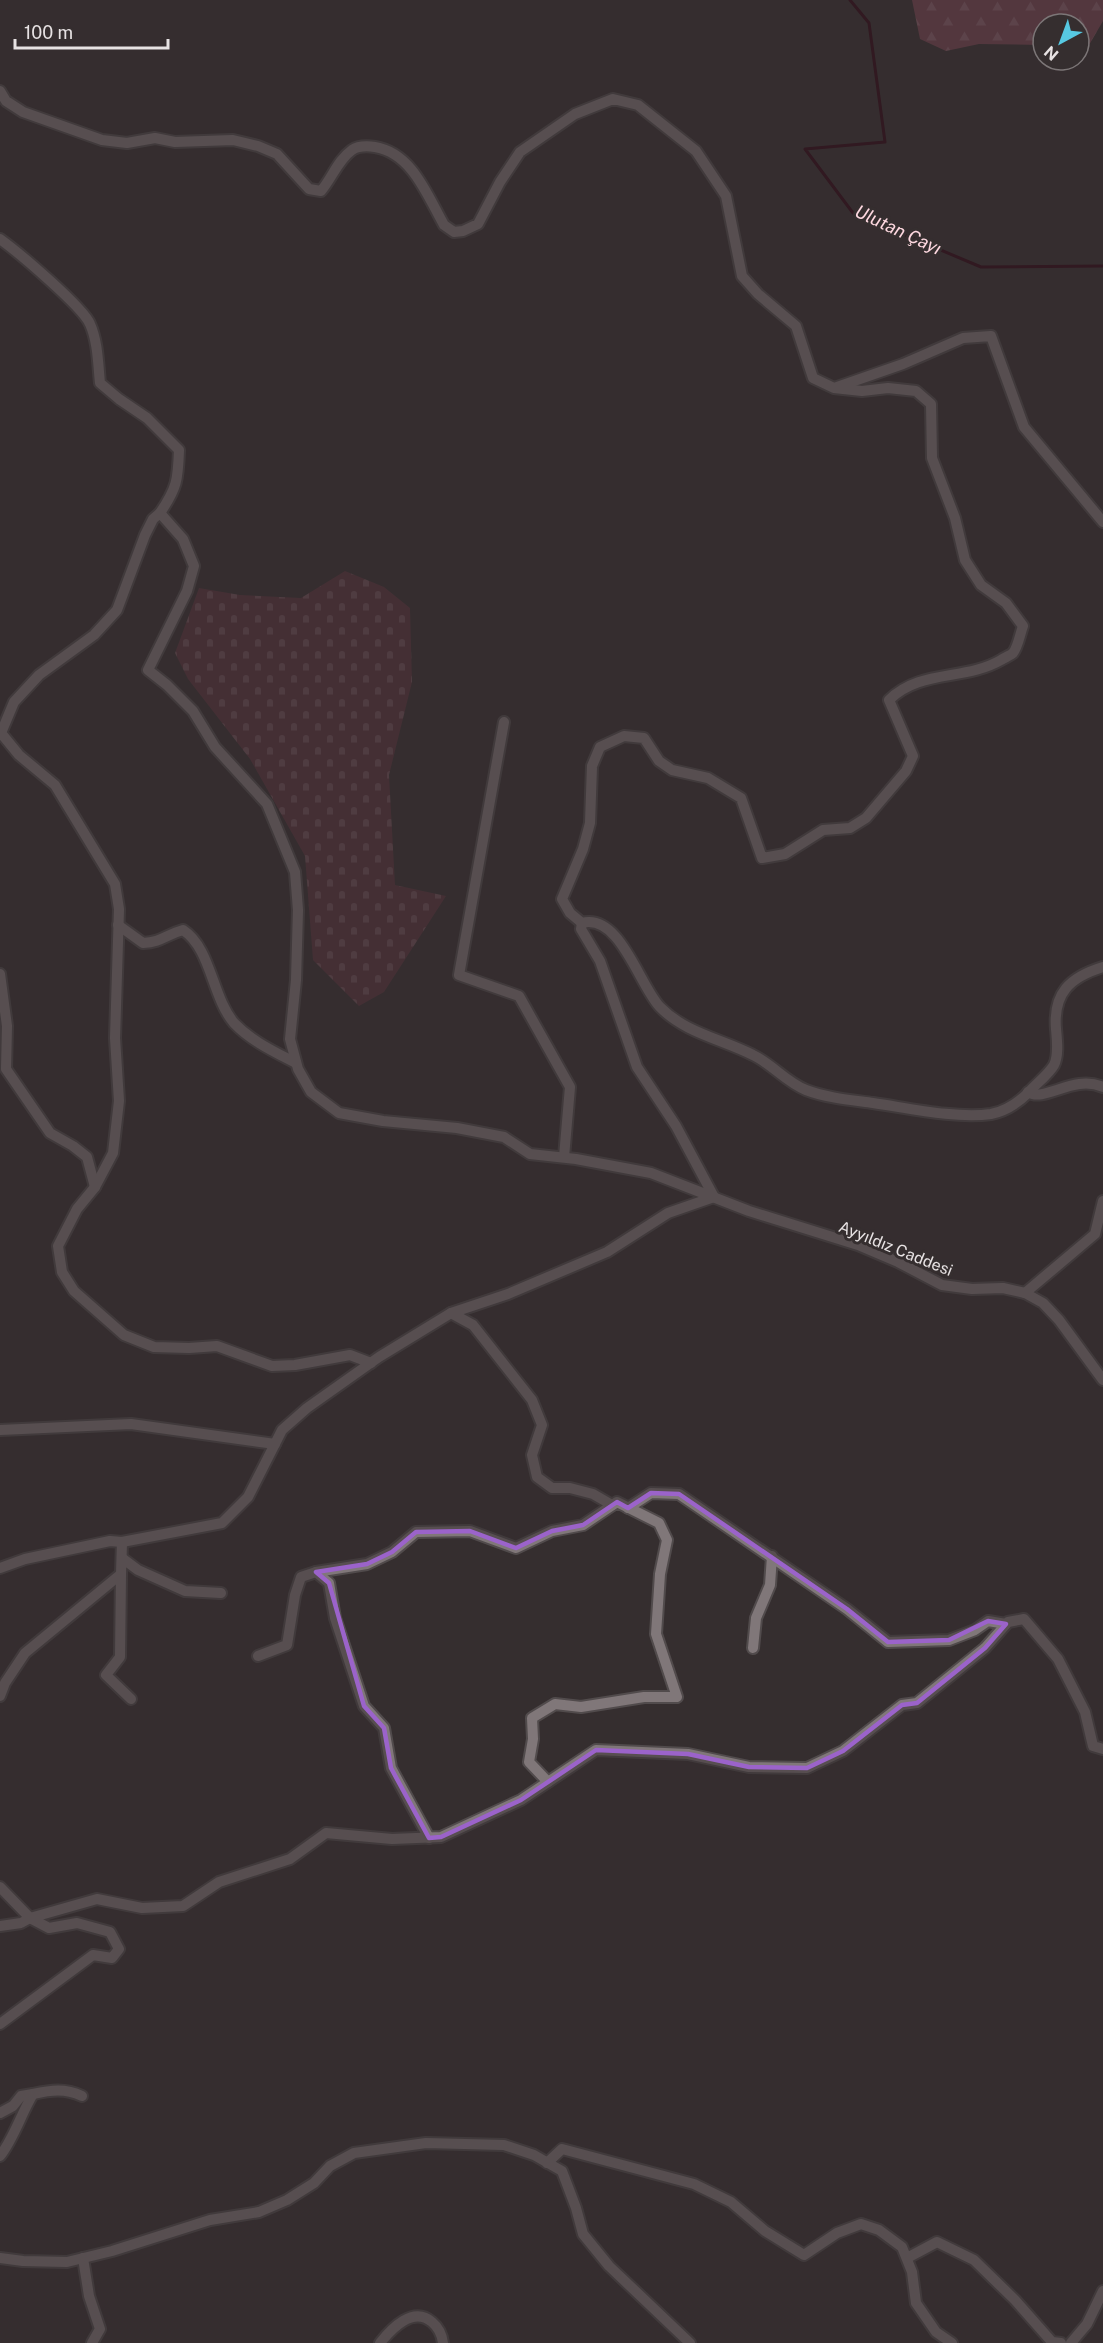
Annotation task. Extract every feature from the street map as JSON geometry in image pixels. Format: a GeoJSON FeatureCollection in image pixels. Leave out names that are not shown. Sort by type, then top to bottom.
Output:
{"type":"FeatureCollection","features":[{"type":"Feature","properties":{"kind":"street"},"geometry":{"type":"LineString","coordinates":[[0,91],[6,101],[23,112],[102,140],[127,143],[154,138],[175,142],[233,140],[258,146],[277,154],[309,189],[321,191],[332,178],[339,162],[354,148],[370,146],[387,149],[404,159],[444,225],[454,232],[463,231],[478,224],[500,182],[520,152],[575,114],[614,99],[638,105],[696,151],[726,196],[742,276],[758,294],[796,326],[813,378],[834,388],[862,391],[888,388],[916,391],[931,404],[932,458],[954,518],[965,560],[981,585],[1006,603],[1023,626],[1013,652],[993,665],[952,676],[926,678],[901,689],[889,700],[913,756],[906,771],[866,819],[850,828],[823,830],[785,854],[762,858],[741,798],[708,778],[672,771],[659,761],[644,738],[624,736],[600,747],[592,766],[590,823],[583,849],[562,899],[570,913],[582,923],[598,922],[607,926],[628,954],[654,998],[673,1018],[688,1028],[753,1055],[805,1089],[852,1100],[923,1111],[976,1115],[1005,1110],[1018,1104],[1054,1065],[1058,1044],[1057,1004],[1062,993],[1074,980],[1089,971],[1103,967]]}},
{"type":"Feature","properties":{"kind":"street"},"geometry":{"type":"LineString","coordinates":[[0,239],[71,301],[90,323],[97,352],[100,383],[147,418],[179,450],[177,482],[173,494],[153,519],[145,535],[117,610],[94,635],[39,675],[14,702],[1,733],[19,755],[55,785],[115,884],[119,909],[116,1038],[119,1101],[113,1153],[95,1187],[77,1209],[58,1246],[62,1272],[74,1291],[124,1335],[154,1347],[218,1346],[272,1366],[295,1365],[350,1355],[371,1363]]}},
{"type":"Feature","properties":{"kind":"street"},"geometry":{"type":"LineString","coordinates":[[834,388],[903,364],[963,338],[991,336],[1024,427],[1103,522]]}},
{"type":"Feature","properties":{"kind":"street","name":"Ayyıldız Caddesi"},"geometry":{"type":"LineString","coordinates":[[160,513],[183,539],[194,566],[188,591],[148,670],[193,711],[215,747],[267,804],[296,872],[298,910],[296,980],[290,1039],[296,1063],[311,1092],[339,1113],[383,1121],[457,1128],[504,1137],[530,1154],[564,1157],[651,1173],[749,1211],[858,1245],[898,1262],[942,1285],[972,1289],[1003,1288],[1025,1293],[1043,1303],[1059,1320],[1103,1380]]}},
{"type":"Feature","properties":{"kind":"street"},"geometry":{"type":"LineString","coordinates":[[504,722],[459,975],[519,996],[570,1087],[564,1157]]}},
{"type":"Feature","properties":{"kind":"street"},"geometry":{"type":"LineString","coordinates":[[0,1568],[25,1559],[110,1541],[122,1542],[222,1523],[248,1497],[282,1430],[307,1408],[371,1363],[451,1313],[508,1294],[608,1252],[668,1213],[714,1197],[676,1126],[637,1067],[600,961],[581,929],[582,923]]}},
{"type":"Feature","properties":{"kind":"street"},"geometry":{"type":"LineString","coordinates":[[118,925],[143,943],[158,942],[171,933],[183,930],[190,934],[206,962],[222,1004],[234,1022],[261,1045],[296,1063]]}},
{"type":"Feature","properties":{"kind":"street"},"geometry":{"type":"LineString","coordinates":[[0,974],[7,1026],[6,1069],[50,1133],[87,1156],[95,1187]]}},
{"type":"Feature","properties":{"kind":"street"},"geometry":{"type":"LineString","coordinates":[[1029,1092],[1039,1096],[1072,1084],[1094,1083],[1103,1087]]}},
{"type":"Feature","properties":{"kind":"street"},"geometry":{"type":"LineString","coordinates":[[1025,1293],[1095,1234],[1103,1201]]}},
{"type":"Feature","properties":{"kind":"street"},"geometry":{"type":"LineString","coordinates":[[451,1313],[473,1325],[532,1400],[542,1425],[532,1455],[537,1477],[552,1488],[570,1488],[593,1494],[612,1505]]}},
{"type":"Feature","properties":{"kind":"street"},"geometry":{"type":"LineString","coordinates":[[0,1430],[131,1424],[275,1444]]}},
{"type":"Feature","properties":{"kind":"street"},"geometry":{"type":"LineString","coordinates":[[628,1508],[651,1493],[679,1494],[848,1608],[888,1642],[949,1640],[975,1630],[988,1621],[1006,1624]]}},
{"type":"Feature","properties":{"kind":"street"},"geometry":{"type":"LineString","coordinates":[[258,1656],[287,1645],[294,1595],[301,1577],[316,1572],[367,1564],[392,1552],[416,1532],[470,1531],[516,1548],[552,1531],[583,1525],[617,1502],[659,1523],[667,1540],[660,1574],[656,1634],[677,1697],[644,1697],[581,1707],[555,1704],[532,1718],[533,1739],[529,1762],[548,1782]]}},
{"type":"Feature","properties":{"kind":"street"},"geometry":{"type":"LineString","coordinates":[[122,1542],[120,1657],[106,1675],[131,1699]]}},
{"type":"Feature","properties":{"kind":"street"},"geometry":{"type":"LineString","coordinates":[[753,1648],[756,1618],[770,1586],[772,1556]]}},
{"type":"Feature","properties":{"kind":"street"},"geometry":{"type":"LineString","coordinates":[[122,1558],[138,1570],[185,1591],[221,1593]]}},
{"type":"Feature","properties":{"kind":"street"},"geometry":{"type":"LineString","coordinates":[[316,1572],[329,1583],[335,1618],[364,1706],[384,1728],[391,1768],[429,1838]]}},
{"type":"Feature","properties":{"kind":"street"},"geometry":{"type":"LineString","coordinates":[[0,1696],[5,1683],[25,1653],[121,1574]]}},
{"type":"Feature","properties":{"kind":"street"},"geometry":{"type":"LineString","coordinates":[[0,1926],[21,1923],[30,1918],[97,1899],[142,1908],[183,1906],[219,1882],[290,1859],[326,1833],[392,1839],[441,1838],[521,1800],[596,1750],[688,1754],[749,1767],[807,1768],[843,1751],[902,1705],[917,1703],[985,1648],[1008,1622],[1024,1619],[1058,1659],[1084,1712],[1093,1746],[1103,1749]]}},
{"type":"Feature","properties":{"kind":"street"},"geometry":{"type":"LineString","coordinates":[[0,1887],[30,1918],[49,1928],[77,1923],[110,1932],[119,1949],[112,1958],[93,1955],[0,2024]]}},
{"type":"Feature","properties":{"kind":"street"},"geometry":{"type":"LineString","coordinates":[[0,2113],[12,2106],[21,2096],[51,2090],[70,2090],[82,2096]]}},
{"type":"Feature","properties":{"kind":"street"},"geometry":{"type":"LineString","coordinates":[[0,2156],[33,2094]]}},
{"type":"Feature","properties":{"kind":"street"},"geometry":{"type":"LineString","coordinates":[[0,2258],[67,2262],[210,2220],[259,2212],[287,2200],[314,2183],[330,2166],[354,2153],[426,2143],[504,2145],[534,2155],[562,2171],[583,2234],[609,2266],[690,2343]]}},
{"type":"Feature","properties":{"kind":"street"},"geometry":{"type":"LineString","coordinates":[[547,2163],[562,2149],[694,2184],[731,2202],[765,2231],[804,2255],[837,2233],[861,2224],[879,2230],[902,2247],[912,2272],[916,2302],[936,2332],[952,2343]]}},
{"type":"Feature","properties":{"kind":"street"},"geometry":{"type":"LineString","coordinates":[[907,2258],[937,2242],[974,2260],[1055,2343]]}},
{"type":"Feature","properties":{"kind":"street"},"geometry":{"type":"LineString","coordinates":[[84,2258],[88,2296],[99,2329],[93,2343]]}},
{"type":"Feature","properties":{"kind":"street"},"geometry":{"type":"LineString","coordinates":[[1071,2343],[1087,2324],[1103,2291]]}},
{"type":"Feature","properties":{"kind":"street"},"geometry":{"type":"LineString","coordinates":[[380,2343],[406,2318],[415,2315],[435,2324],[443,2343]]}},
{"type":"Feature","properties":{"kind":"highlighted area"},"geometry":{"type":"Polygon","coordinates":[[[651,1493],[679,1494],[847,1609],[888,1642],[949,1640],[988,1621],[1006,1624],[985,1648],[917,1703],[902,1705],[843,1751],[807,1768],[749,1767],[688,1754],[596,1750],[521,1800],[441,1837],[429,1838],[391,1768],[384,1728],[364,1706],[329,1583],[316,1572],[367,1564],[392,1552],[416,1532],[470,1531],[516,1548],[552,1531],[583,1525],[617,1502],[628,1508],[651,1493]]]}},
{"type":"Feature","properties":{"kind":"green space"},"geometry":{"type":"Polygon","coordinates":[[[912,0],[1103,0],[1103,21],[1091,42],[1091,12],[1031,12],[1031,45],[979,44],[946,51],[920,39],[912,0]]]}},
{"type":"Feature","properties":{"kind":"green space"},"geometry":{"type":"Polygon","coordinates":[[[345,571],[384,587],[410,608],[412,682],[389,775],[395,885],[446,896],[384,992],[359,1006],[313,960],[305,856],[250,759],[188,679],[175,653],[199,588],[240,595],[301,598],[345,571]]]}},
{"type":"Feature","properties":{"kind":"waterway","name":"Ulutan Çayı"},"geometry":{"type":"LineString","coordinates":[[850,0],[869,23],[885,142],[805,149],[853,213],[981,267],[1103,266]]}}]}
